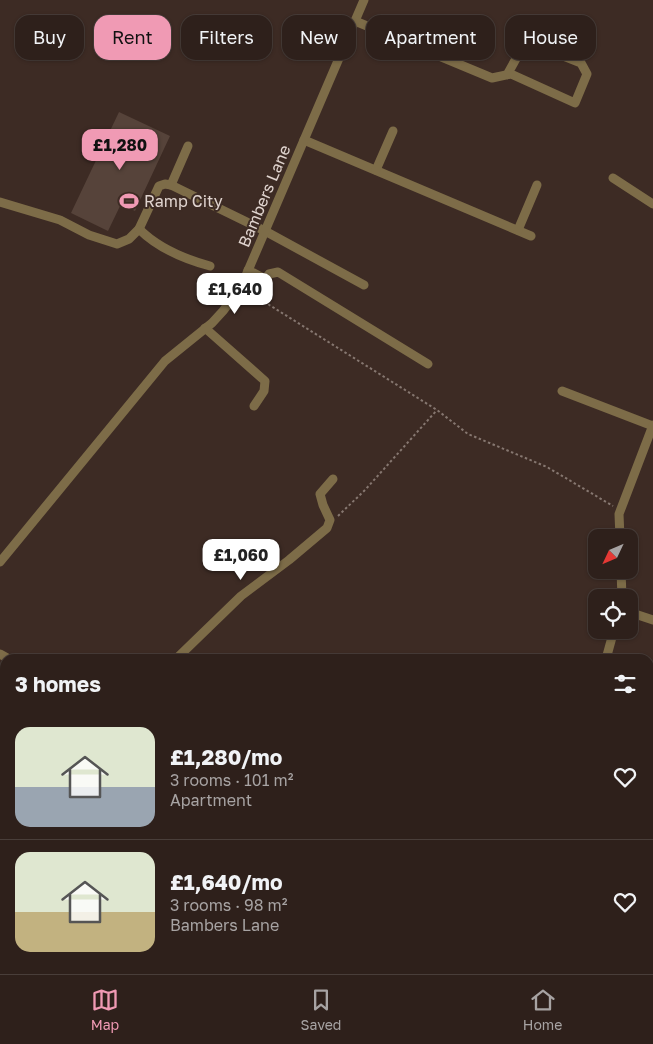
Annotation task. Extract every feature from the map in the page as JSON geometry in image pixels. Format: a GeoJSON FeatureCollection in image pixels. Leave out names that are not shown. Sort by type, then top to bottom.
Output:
{"type":"FeatureCollection","features":[{"type":"Feature","properties":{"kind":"street","name":"Bambers Lane"},"geometry":{"type":"LineString","coordinates":[[356,19],[364,0]]}},
{"type":"Feature","properties":{"kind":"street"},"geometry":{"type":"LineString","coordinates":[[356,21],[492,78],[512,74],[575,103],[587,74],[581,63],[533,44],[522,46],[507,74]]}},
{"type":"Feature","properties":{"kind":"street","name":"Bambers Lane"},"geometry":{"type":"LineString","coordinates":[[0,562],[165,361],[223,311],[241,287],[338,60]]}},
{"type":"Feature","properties":{"kind":"street"},"geometry":{"type":"LineString","coordinates":[[376,170],[393,131]]}},
{"type":"Feature","properties":{"kind":"street"},"geometry":{"type":"LineString","coordinates":[[304,140],[531,236]]}},
{"type":"Feature","properties":{"kind":"street"},"geometry":{"type":"LineString","coordinates":[[171,185],[188,146]]}},
{"type":"Feature","properties":{"kind":"street"},"geometry":{"type":"LineString","coordinates":[[613,178],[653,204]]}},
{"type":"Feature","properties":{"kind":"street"},"geometry":{"type":"LineString","coordinates":[[0,202],[60,220],[89,235],[117,244],[129,239],[139,229],[159,186],[171,185],[265,231],[364,285]]}},
{"type":"Feature","properties":{"kind":"street"},"geometry":{"type":"LineString","coordinates":[[518,230],[537,185]]}},
{"type":"Feature","properties":{"kind":"street"},"geometry":{"type":"LineString","coordinates":[[139,229],[151,241],[191,261],[210,266]]}},
{"type":"Feature","properties":{"kind":"street"},"geometry":{"type":"LineString","coordinates":[[248,270],[265,279],[269,274],[278,272],[428,364]]}},
{"type":"Feature","properties":{"kind":"street"},"geometry":{"type":"LineString","coordinates":[[205,328],[265,381],[264,391],[254,406]]}},
{"type":"Feature","properties":{"kind":"street"},"geometry":{"type":"LineString","coordinates":[[562,390],[653,425],[620,510],[620,529]]}},
{"type":"Feature","properties":{"kind":"street"},"geometry":{"type":"LineString","coordinates":[[181,654],[241,596],[289,560],[327,528],[330,520],[320,494],[333,479]]}},
{"type":"Feature","properties":{"kind":"street"},"geometry":{"type":"LineString","coordinates":[[638,615],[653,620]]}},
{"type":"Feature","properties":{"kind":"street"},"geometry":{"type":"LineString","coordinates":[[607,654],[612,639]]}},
{"type":"Feature","properties":{"kind":"path"},"geometry":{"type":"LineString","coordinates":[[241,287],[436,410],[468,434],[547,467],[620,510]]}},
{"type":"Feature","properties":{"kind":"path"},"geometry":{"type":"LineString","coordinates":[[327,528],[365,490],[436,410]]}},
{"type":"Feature","properties":{"kind":"building"},"geometry":{"type":"Polygon","coordinates":[[[119,112],[170,136],[135,211],[121,204],[108,231],[71,213],[119,112]]]}},
{"type":"Feature","properties":{"kind":"place","name":"Ramp City"},"geometry":{"type":"Point","coordinates":[129,201]}}]}
